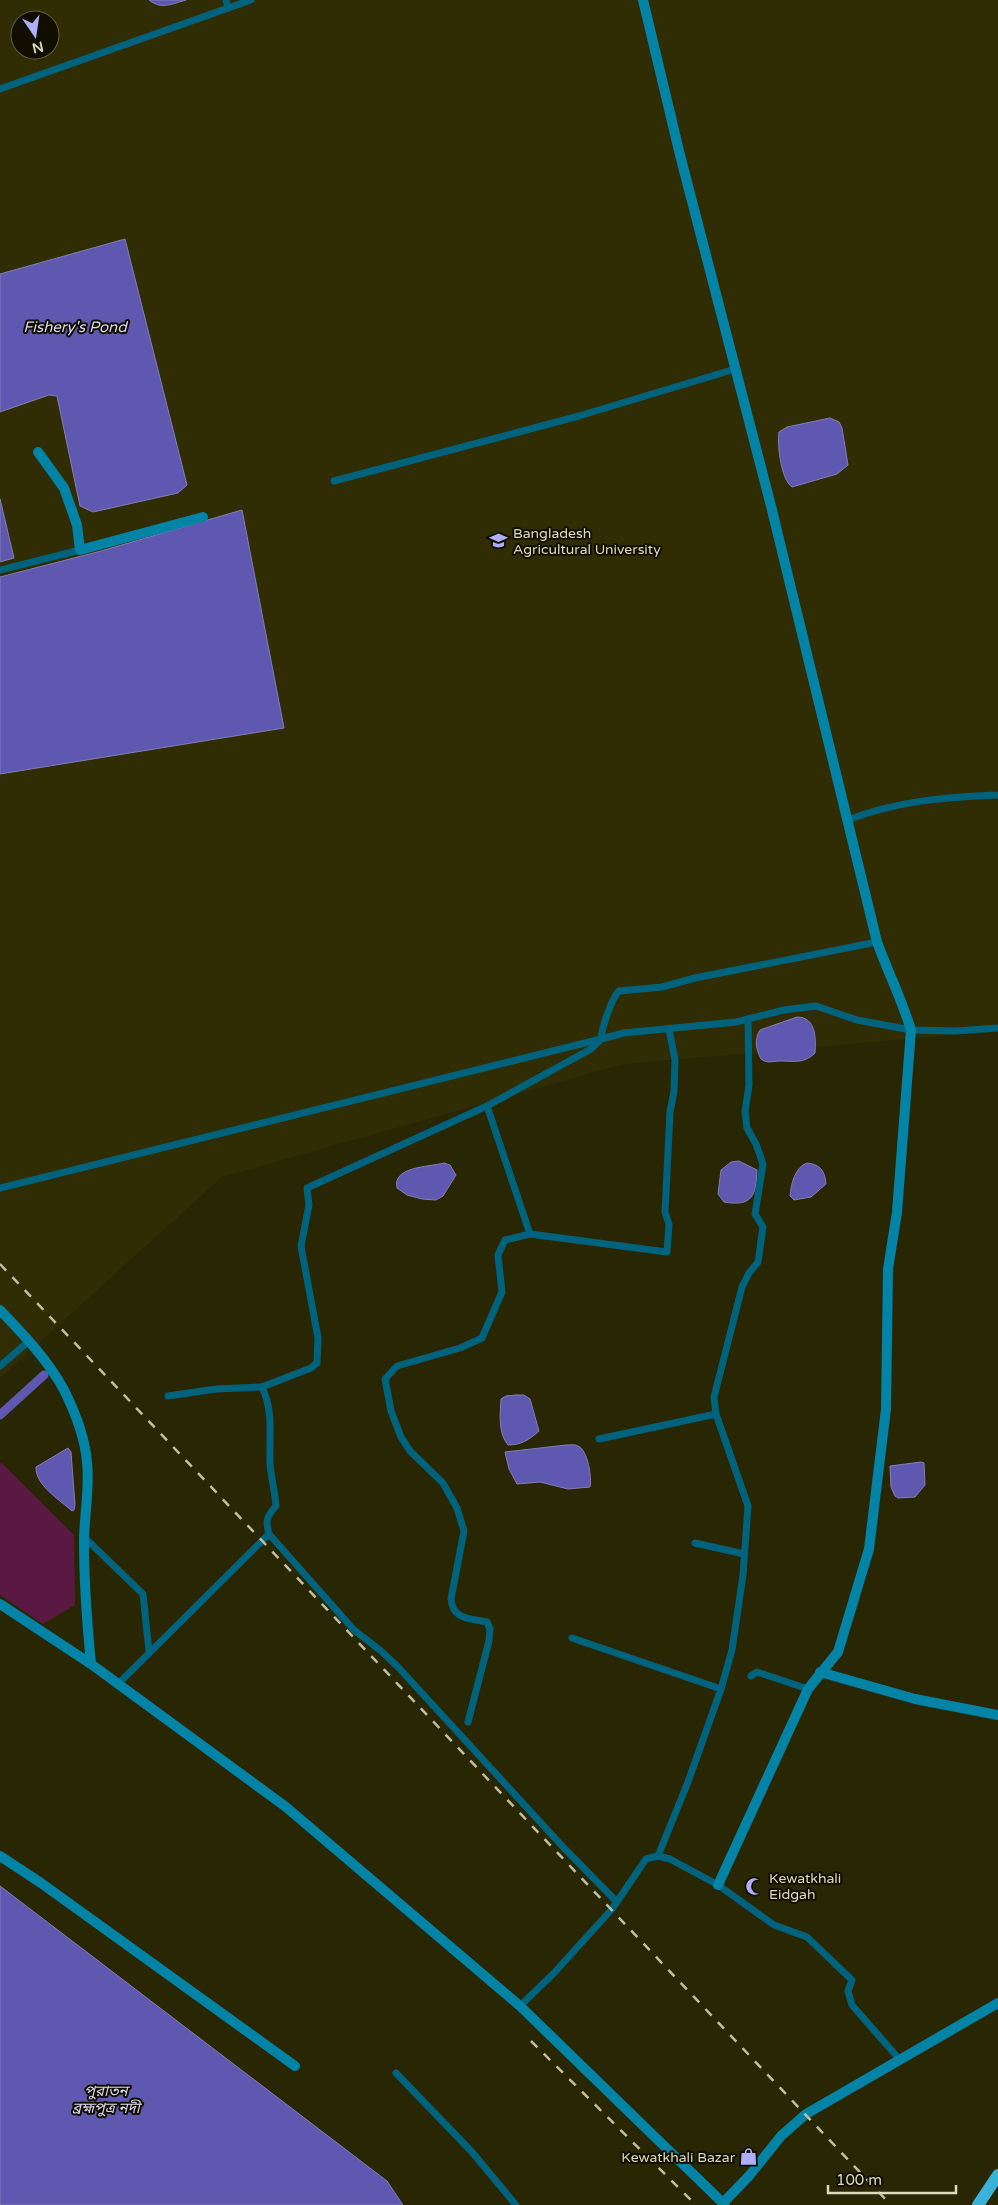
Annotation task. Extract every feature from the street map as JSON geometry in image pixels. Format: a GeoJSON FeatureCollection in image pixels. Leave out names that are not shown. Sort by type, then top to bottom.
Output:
{"type":"FeatureCollection","features":[{"type":"Feature","properties":{"kind":"highway"},"geometry":{"type":"LineString","coordinates":[[978,2205],[998,2175]]}},
{"type":"Feature","properties":{"kind":"street"},"geometry":{"type":"LineString","coordinates":[[226,0],[228,8]]}},
{"type":"Feature","properties":{"kind":"street"},"geometry":{"type":"LineString","coordinates":[[0,89],[252,0]]}},
{"type":"Feature","properties":{"kind":"street"},"geometry":{"type":"LineString","coordinates":[[643,0],[877,942],[891,982],[902,1002],[910,1030],[897,1212],[888,1270],[886,1409],[871,1540],[861,1582],[838,1652],[808,1689],[718,1885]]}},
{"type":"Feature","properties":{"kind":"street"},"geometry":{"type":"LineString","coordinates":[[334,481],[580,416],[735,369]]}},
{"type":"Feature","properties":{"kind":"street"},"geometry":{"type":"LineString","coordinates":[[38,452],[64,488],[77,524],[80,550]]}},
{"type":"Feature","properties":{"kind":"street"},"geometry":{"type":"LineString","coordinates":[[0,570],[202,517]]}},
{"type":"Feature","properties":{"kind":"street"},"geometry":{"type":"LineString","coordinates":[[848,820],[875,810],[940,798],[998,795]]}},
{"type":"Feature","properties":{"kind":"street"},"geometry":{"type":"LineString","coordinates":[[168,1396],[216,1389],[262,1387],[311,1368],[317,1362],[318,1338],[301,1246],[309,1205],[307,1188],[487,1106],[591,1049],[601,1039],[602,1028],[615,996],[619,991],[662,987],[695,978],[877,942]]}},
{"type":"Feature","properties":{"kind":"street"},"geometry":{"type":"LineString","coordinates":[[0,1188],[624,1033],[736,1022],[784,1010],[816,1006],[856,1020],[910,1030],[955,1031],[998,1028]]}},
{"type":"Feature","properties":{"kind":"street"},"geometry":{"type":"LineString","coordinates":[[658,1856],[688,1782],[721,1689],[732,1650],[743,1575],[748,1506],[716,1414],[714,1397],[742,1287],[758,1262],[763,1227],[756,1214],[763,1164],[756,1144],[747,1128],[745,1112],[749,1085],[748,1019]]}},
{"type":"Feature","properties":{"kind":"street"},"geometry":{"type":"LineString","coordinates":[[468,1722],[489,1641],[490,1629],[487,1622],[454,1614],[450,1599],[464,1531],[458,1508],[443,1483],[410,1452],[401,1437],[390,1411],[385,1379],[398,1366],[460,1348],[482,1338],[502,1292],[498,1255],[504,1240],[530,1234],[668,1252],[666,1212],[670,1119],[675,1068],[669,1028]]}},
{"type":"Feature","properties":{"kind":"street"},"geometry":{"type":"LineString","coordinates":[[487,1106],[530,1234]]}},
{"type":"Feature","properties":{"kind":"street"},"geometry":{"type":"LineString","coordinates":[[0,1310],[50,1367],[63,1389],[82,1440],[87,1462],[88,1478],[84,1536],[84,1588],[91,1664]]}},
{"type":"Feature","properties":{"kind":"street"},"geometry":{"type":"LineString","coordinates":[[0,1366],[29,1341]]}},
{"type":"Feature","properties":{"kind":"street"},"geometry":{"type":"LineString","coordinates":[[262,1387],[268,1400],[271,1426],[270,1465],[276,1498],[276,1506],[267,1516],[266,1524],[269,1534],[354,1630],[398,1667],[563,1847],[617,1902]]}},
{"type":"Feature","properties":{"kind":"street"},"geometry":{"type":"LineString","coordinates":[[599,1439],[716,1414]]}},
{"type":"Feature","properties":{"kind":"street"},"geometry":{"type":"LineString","coordinates":[[118,1684],[149,1651],[269,1534]]}},
{"type":"Feature","properties":{"kind":"street"},"geometry":{"type":"LineString","coordinates":[[84,1536],[143,1594],[149,1651]]}},
{"type":"Feature","properties":{"kind":"street"},"geometry":{"type":"LineString","coordinates":[[695,1543],[744,1554]]}},
{"type":"Feature","properties":{"kind":"street"},"geometry":{"type":"LineString","coordinates":[[0,1604],[91,1664],[286,1807],[520,2006],[724,2204],[781,2136],[806,2114],[998,2003]]}},
{"type":"Feature","properties":{"kind":"street"},"geometry":{"type":"LineString","coordinates":[[572,1638],[721,1689]]}},
{"type":"Feature","properties":{"kind":"street"},"geometry":{"type":"LineString","coordinates":[[751,1676],[757,1672],[808,1689]]}},
{"type":"Feature","properties":{"kind":"street"},"geometry":{"type":"LineString","coordinates":[[820,1672],[915,1699],[998,1715]]}},
{"type":"Feature","properties":{"kind":"street"},"geometry":{"type":"LineString","coordinates":[[0,1856],[41,1883],[295,2066]]}},
{"type":"Feature","properties":{"kind":"street"},"geometry":{"type":"LineString","coordinates":[[520,2006],[554,1973],[617,1902],[646,1859],[658,1856],[670,1859],[718,1885],[774,1925],[806,1937],[852,1980],[848,1991],[852,2005],[900,2060]]}},
{"type":"Feature","properties":{"kind":"street"},"geometry":{"type":"LineString","coordinates":[[396,2073],[472,2152],[516,2205]]}},
{"type":"Feature","properties":{"kind":"shaded area","name":"Bangladesh Agricultural University"},"geometry":{"type":"Polygon","coordinates":[[[0,0],[998,0],[998,1031],[624,1064],[222,1177],[0,1378],[0,0]]]}},
{"type":"Feature","properties":{"kind":"shaded area"},"geometry":{"type":"Polygon","coordinates":[[[2,1463],[74,1535],[75,1605],[43,1624],[0,1595],[0,1464],[2,1463]]]}},
{"type":"Feature","properties":{"kind":"water"},"geometry":{"type":"Polygon","coordinates":[[[149,0],[186,0],[158,5],[149,0]]]}},
{"type":"Feature","properties":{"kind":"water","name":"Fishery's Pond"},"geometry":{"type":"Polygon","coordinates":[[[125,239],[187,485],[178,493],[93,512],[80,506],[57,396],[49,395],[0,412],[0,274],[125,239]]]}},
{"type":"Feature","properties":{"kind":"water"},"geometry":{"type":"Polygon","coordinates":[[[830,418],[839,422],[842,428],[848,465],[837,474],[792,487],[788,483],[783,470],[779,453],[779,432],[787,427],[830,418]]]}},
{"type":"Feature","properties":{"kind":"water"},"geometry":{"type":"Polygon","coordinates":[[[0,499],[14,558],[0,562],[0,499]]]}},
{"type":"Feature","properties":{"kind":"water"},"geometry":{"type":"Polygon","coordinates":[[[242,510],[284,728],[0,774],[0,577],[101,551],[242,510]]]}},
{"type":"Feature","properties":{"kind":"water"},"geometry":{"type":"Polygon","coordinates":[[[797,1017],[808,1021],[814,1029],[815,1053],[807,1059],[799,1061],[763,1061],[756,1044],[760,1030],[797,1017]]]}},
{"type":"Feature","properties":{"kind":"water"},"geometry":{"type":"Polygon","coordinates":[[[739,1161],[757,1170],[754,1192],[747,1201],[741,1203],[724,1202],[718,1194],[721,1170],[731,1162],[739,1161]]]}},
{"type":"Feature","properties":{"kind":"water"},"geometry":{"type":"Polygon","coordinates":[[[444,1163],[450,1165],[456,1175],[443,1196],[436,1200],[407,1195],[397,1188],[397,1181],[400,1175],[406,1171],[444,1163]]]}},
{"type":"Feature","properties":{"kind":"water"},"geometry":{"type":"Polygon","coordinates":[[[807,1163],[821,1169],[826,1184],[811,1197],[794,1200],[790,1196],[793,1181],[799,1168],[807,1163]]]}},
{"type":"Feature","properties":{"kind":"water"},"geometry":{"type":"Polygon","coordinates":[[[524,1395],[530,1399],[539,1431],[525,1441],[508,1445],[501,1429],[501,1399],[506,1396],[524,1395]]]}},
{"type":"Feature","properties":{"kind":"water"},"geometry":{"type":"Polygon","coordinates":[[[577,1445],[587,1458],[590,1471],[590,1487],[568,1489],[540,1482],[517,1484],[509,1469],[505,1452],[577,1445]]]}},
{"type":"Feature","properties":{"kind":"water"},"geometry":{"type":"Polygon","coordinates":[[[68,1448],[71,1452],[75,1505],[72,1511],[44,1486],[37,1474],[36,1467],[68,1448]]]}},
{"type":"Feature","properties":{"kind":"water"},"geometry":{"type":"Polygon","coordinates":[[[924,1463],[925,1485],[915,1497],[898,1498],[895,1496],[891,1487],[890,1466],[924,1463]]]}},
{"type":"Feature","properties":{"kind":"water","name":"পুরাতন ব্রহ্মপুত্র নদী"},"geometry":{"type":"Polygon","coordinates":[[[0,1886],[387,2181],[403,2205],[0,2205],[0,1886]]]}},
{"type":"Feature","properties":{"kind":"waterway"},"geometry":{"type":"LineString","coordinates":[[0,1415],[44,1375]]}},
{"type":"Feature","properties":{"kind":"railway"},"geometry":{"type":"LineString","coordinates":[[0,1264],[891,2205]]}},
{"type":"Feature","properties":{"kind":"railway"},"geometry":{"type":"LineString","coordinates":[[531,2041],[696,2205]]}},
{"type":"Feature","properties":{"kind":"place","name":"Bangladesh Agricultural University"},"geometry":{"type":"Point","coordinates":[499,541]}},
{"type":"Feature","properties":{"kind":"place","name":"Kewatkhali Eidgah"},"geometry":{"type":"Point","coordinates":[755,1886]}},
{"type":"Feature","properties":{"kind":"place","name":"Kewatkhali Bazar"},"geometry":{"type":"Point","coordinates":[749,2157]}}]}
